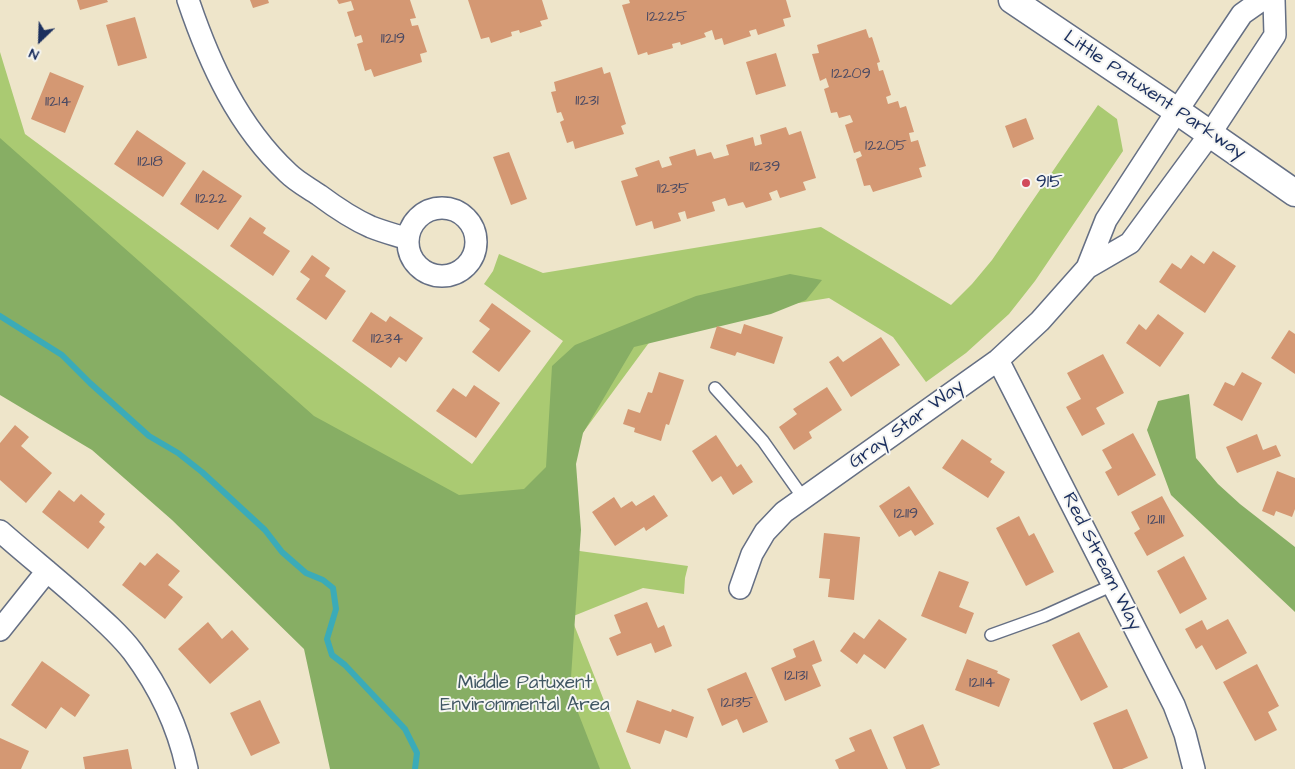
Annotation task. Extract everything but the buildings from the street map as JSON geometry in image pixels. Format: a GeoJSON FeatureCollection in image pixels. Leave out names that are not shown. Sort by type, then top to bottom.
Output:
{"type":"FeatureCollection","features":[{"type":"Feature","properties":{"kind":"street"},"geometry":{"type":"LineString","coordinates":[[188,0],[218,76],[235,108],[257,141],[289,175],[335,206],[372,227],[408,238]]}},
{"type":"Feature","properties":{"kind":"street","name":"Little Patuxent Parkway"},"geometry":{"type":"LineString","coordinates":[[1012,0],[1295,193]]}},
{"type":"Feature","properties":{"kind":"street","name":"Gray Star Way"},"geometry":{"type":"LineString","coordinates":[[1087,268],[1106,220],[1177,111],[1242,14],[1262,0]]}},
{"type":"Feature","properties":{"kind":"street","name":"Gray Star Way"},"geometry":{"type":"LineString","coordinates":[[740,588],[752,554],[764,532],[784,512],[998,360],[1040,321],[1087,268],[1130,243],[1210,134],[1275,35],[1274,0]]}},
{"type":"Feature","properties":{"kind":"street","name":"Red Stream Way"},"geometry":{"type":"LineString","coordinates":[[998,360],[1174,705],[1185,734],[1194,769]]}},
{"type":"Feature","properties":{"kind":"street"},"geometry":{"type":"LineString","coordinates":[[0,531],[99,616],[132,651],[151,679],[170,713],[187,769]]}},
{"type":"Feature","properties":{"kind":"street"},"geometry":{"type":"LineString","coordinates":[[0,630],[47,571]]}},
{"type":"Feature","properties":{"kind":"lane"},"geometry":{"type":"LineString","coordinates":[[716,388],[763,441],[804,499]]}},
{"type":"Feature","properties":{"kind":"lane"},"geometry":{"type":"LineString","coordinates":[[991,635],[1044,616],[1113,585]]}},
{"type":"Feature","properties":{"kind":"green space","name":"Middle Patuxent Environmental Area"},"geometry":{"type":"Polygon","coordinates":[[[0,52],[25,134],[472,464],[563,341],[484,284],[493,271],[499,254],[543,273],[821,227],[951,305],[992,260],[1098,105],[1117,119],[1123,151],[1035,281],[1009,314],[966,353],[926,382],[893,337],[829,298],[662,325],[537,495],[558,548],[688,566],[684,594],[643,588],[571,617],[631,769],[349,769],[319,614],[0,358],[0,52]]]}},
{"type":"Feature","properties":{"kind":"green space","name":"Middle Patuxent Environmental Area"},"geometry":{"type":"Polygon","coordinates":[[[0,138],[314,416],[459,495],[524,489],[546,467],[552,366],[575,345],[696,296],[790,274],[822,280],[806,300],[771,314],[634,347],[583,433],[576,464],[581,530],[570,692],[600,769],[330,769],[304,649],[172,520],[92,450],[0,395],[0,138]]]}},
{"type":"Feature","properties":{"kind":"green space"},"geometry":{"type":"Polygon","coordinates":[[[1189,394],[1196,458],[1218,484],[1240,504],[1295,547],[1295,612],[1171,495],[1147,430],[1158,401],[1189,394]]]}},
{"type":"Feature","properties":{"kind":"waterway"},"geometry":{"type":"LineString","coordinates":[[0,316],[62,355],[149,436],[178,453],[202,472],[265,530],[282,552],[306,573],[323,580],[333,588],[336,609],[327,639],[332,655],[345,665],[405,729],[417,753],[415,769]]}},
{"type":"Feature","properties":{"kind":"place","name":"915"},"geometry":{"type":"Point","coordinates":[1026,183]}}]}
